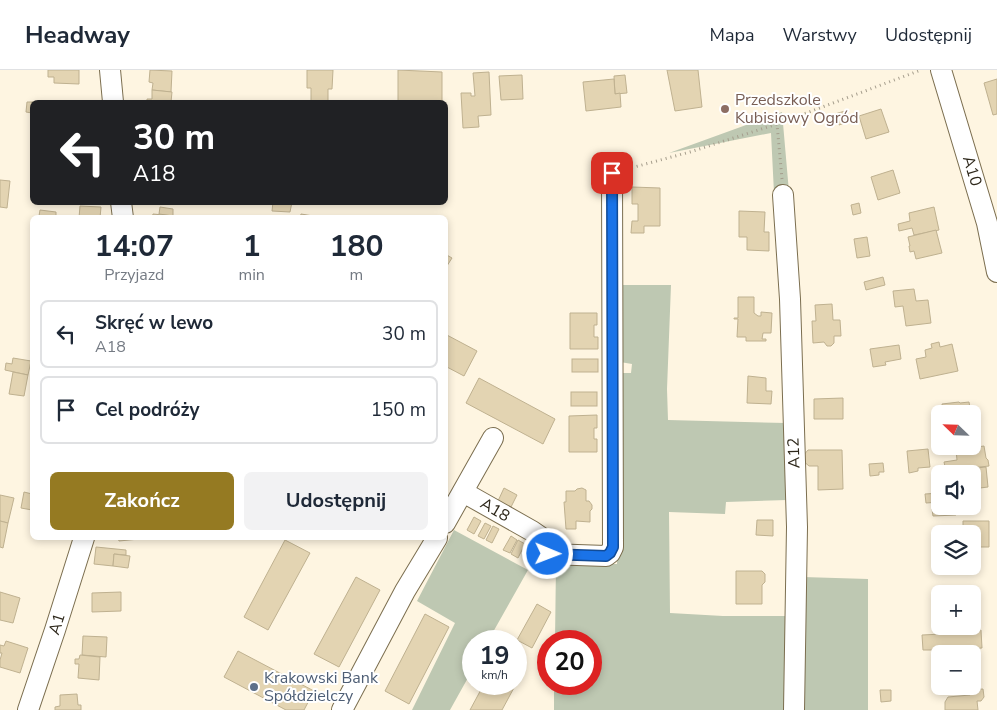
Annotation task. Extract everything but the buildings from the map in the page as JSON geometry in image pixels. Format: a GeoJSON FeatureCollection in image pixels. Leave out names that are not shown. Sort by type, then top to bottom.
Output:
{"type":"FeatureCollection","features":[{"type":"Feature","properties":{"kind":"street"},"geometry":{"type":"LineString","coordinates":[[110,70],[113,100]]}},
{"type":"Feature","properties":{"kind":"street","name":"A10"},"geometry":{"type":"LineString","coordinates":[[942,70],[987,223],[997,272]]}},
{"type":"Feature","properties":{"kind":"street","name":"A18"},"geometry":{"type":"LineString","coordinates":[[463,492],[545,540],[548,554],[606,556],[613,547],[612,173]]}},
{"type":"Feature","properties":{"kind":"street","name":"A12"},"geometry":{"type":"LineString","coordinates":[[783,195],[790,300],[797,527],[794,710]]}},
{"type":"Feature","properties":{"kind":"street"},"geometry":{"type":"LineString","coordinates":[[448,518],[494,438]]}},
{"type":"Feature","properties":{"kind":"street","name":"A1"},"geometry":{"type":"LineString","coordinates":[[28,710],[83,540]]}},
{"type":"Feature","properties":{"kind":"street"},"geometry":{"type":"LineString","coordinates":[[342,710],[405,591],[435,540]]}},
{"type":"Feature","properties":{"kind":"path"},"geometry":{"type":"LineString","coordinates":[[612,173],[690,152],[777,124],[921,70]]}},
{"type":"Feature","properties":{"kind":"path"},"geometry":{"type":"LineString","coordinates":[[777,124],[783,195]]}},
{"type":"Feature","properties":{"kind":"green space"},"geometry":{"type":"Polygon","coordinates":[[[782,112],[789,192],[774,193],[771,133],[669,153],[782,112]]]}},
{"type":"Feature","properties":{"kind":"green space"},"geometry":{"type":"Polygon","coordinates":[[[620,285],[671,285],[667,389],[668,420],[786,423],[787,500],[726,502],[725,514],[669,512],[670,613],[723,616],[789,616],[788,710],[554,710],[554,695],[602,695],[602,630],[555,630],[556,563],[617,564],[619,373],[631,373],[632,364],[620,362],[620,285]]]}},
{"type":"Feature","properties":{"kind":"green space"},"geometry":{"type":"Polygon","coordinates":[[[454,530],[528,570],[494,630],[462,630],[462,688],[450,710],[412,710],[455,623],[417,601],[454,530]]]}},
{"type":"Feature","properties":{"kind":"green space"},"geometry":{"type":"Polygon","coordinates":[[[803,577],[868,579],[868,710],[800,710],[803,577]]]}},
{"type":"Feature","properties":{"kind":"place","name":"Przedszkole Kubisiowy Ogród"},"geometry":{"type":"Point","coordinates":[725,109]}},
{"type":"Feature","properties":{"kind":"place","name":"Krakowski Bank Spółdzielczy"},"geometry":{"type":"Point","coordinates":[254,687]}},
{"type":"Feature","properties":{"kind":"route"},"geometry":{"type":"LineString","coordinates":[[548,554],[606,556],[613,547],[612,173]]}}]}
